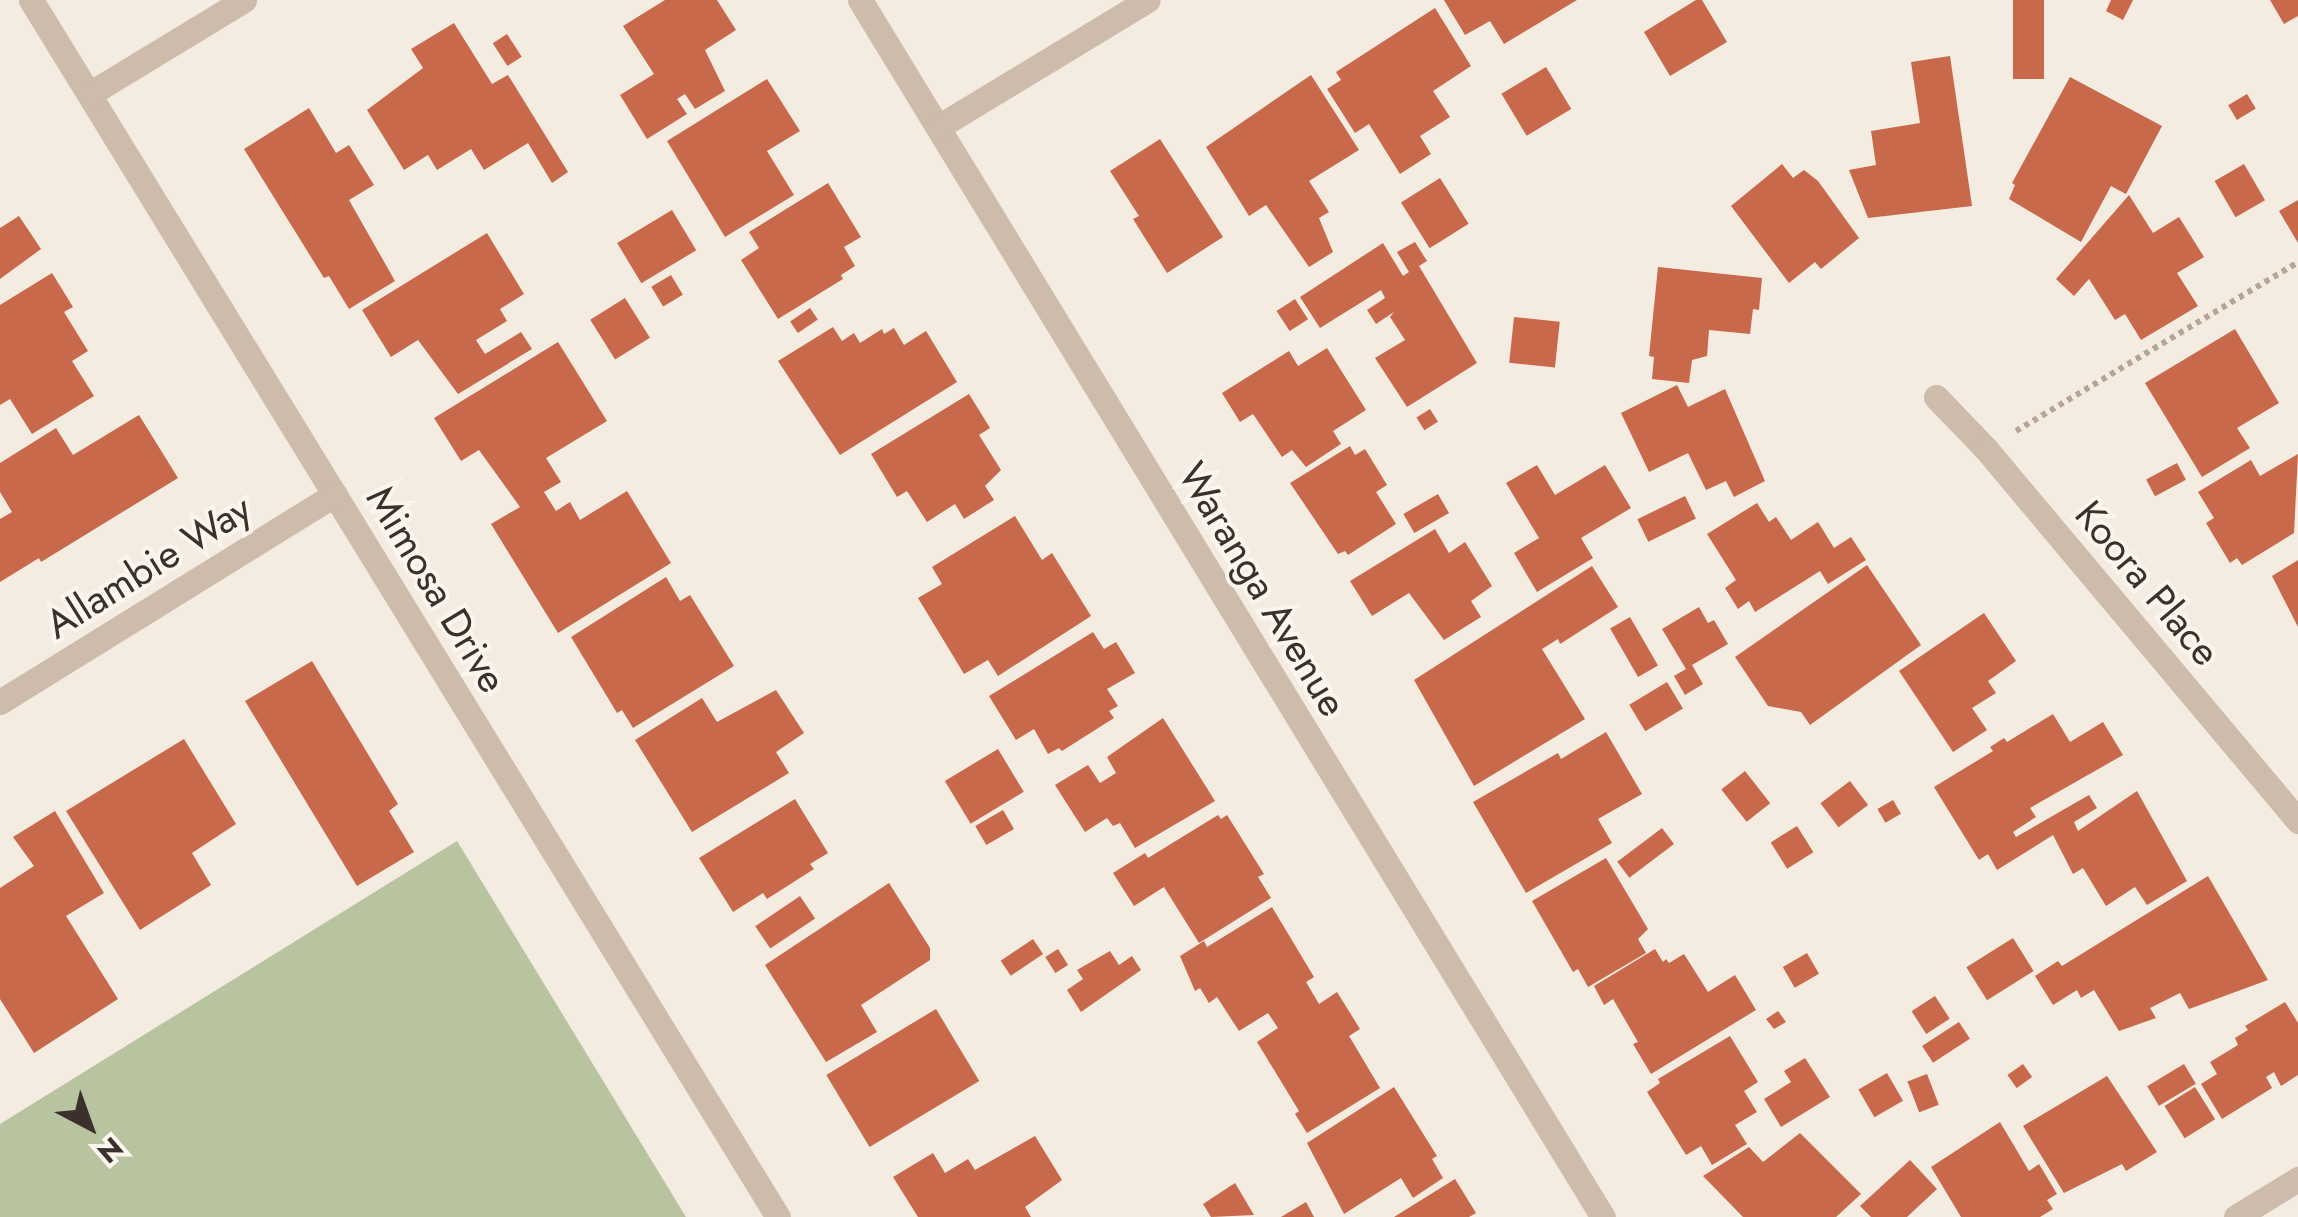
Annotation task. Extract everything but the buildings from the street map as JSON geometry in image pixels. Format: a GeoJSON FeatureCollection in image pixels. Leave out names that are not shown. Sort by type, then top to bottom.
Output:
{"type":"FeatureCollection","features":[{"type":"Feature","properties":{"kind":"street","name":"Mimosa Drive"},"geometry":{"type":"LineString","coordinates":[[31,0],[778,1217]]}},
{"type":"Feature","properties":{"kind":"street"},"geometry":{"type":"LineString","coordinates":[[91,94],[244,0]]}},
{"type":"Feature","properties":{"kind":"street","name":"Waranga Avenue"},"geometry":{"type":"LineString","coordinates":[[860,0],[1603,1217]]}},
{"type":"Feature","properties":{"kind":"street"},"geometry":{"type":"LineString","coordinates":[[938,127],[1148,0]]}},
{"type":"Feature","properties":{"kind":"street","name":"Koora Place"},"geometry":{"type":"LineString","coordinates":[[1936,398],[1986,449],[2298,820]]}},
{"type":"Feature","properties":{"kind":"street","name":"Allambie Way"},"geometry":{"type":"LineString","coordinates":[[0,702],[336,494]]}},
{"type":"Feature","properties":{"kind":"street"},"geometry":{"type":"LineString","coordinates":[[2236,1217],[2298,1179]]}},
{"type":"Feature","properties":{"kind":"path"},"geometry":{"type":"LineString","coordinates":[[1986,449],[2298,262]]}},
{"type":"Feature","properties":{"kind":"green space"},"geometry":{"type":"Polygon","coordinates":[[[457,841],[686,1217],[0,1217],[0,1124],[457,841]]]}}]}
